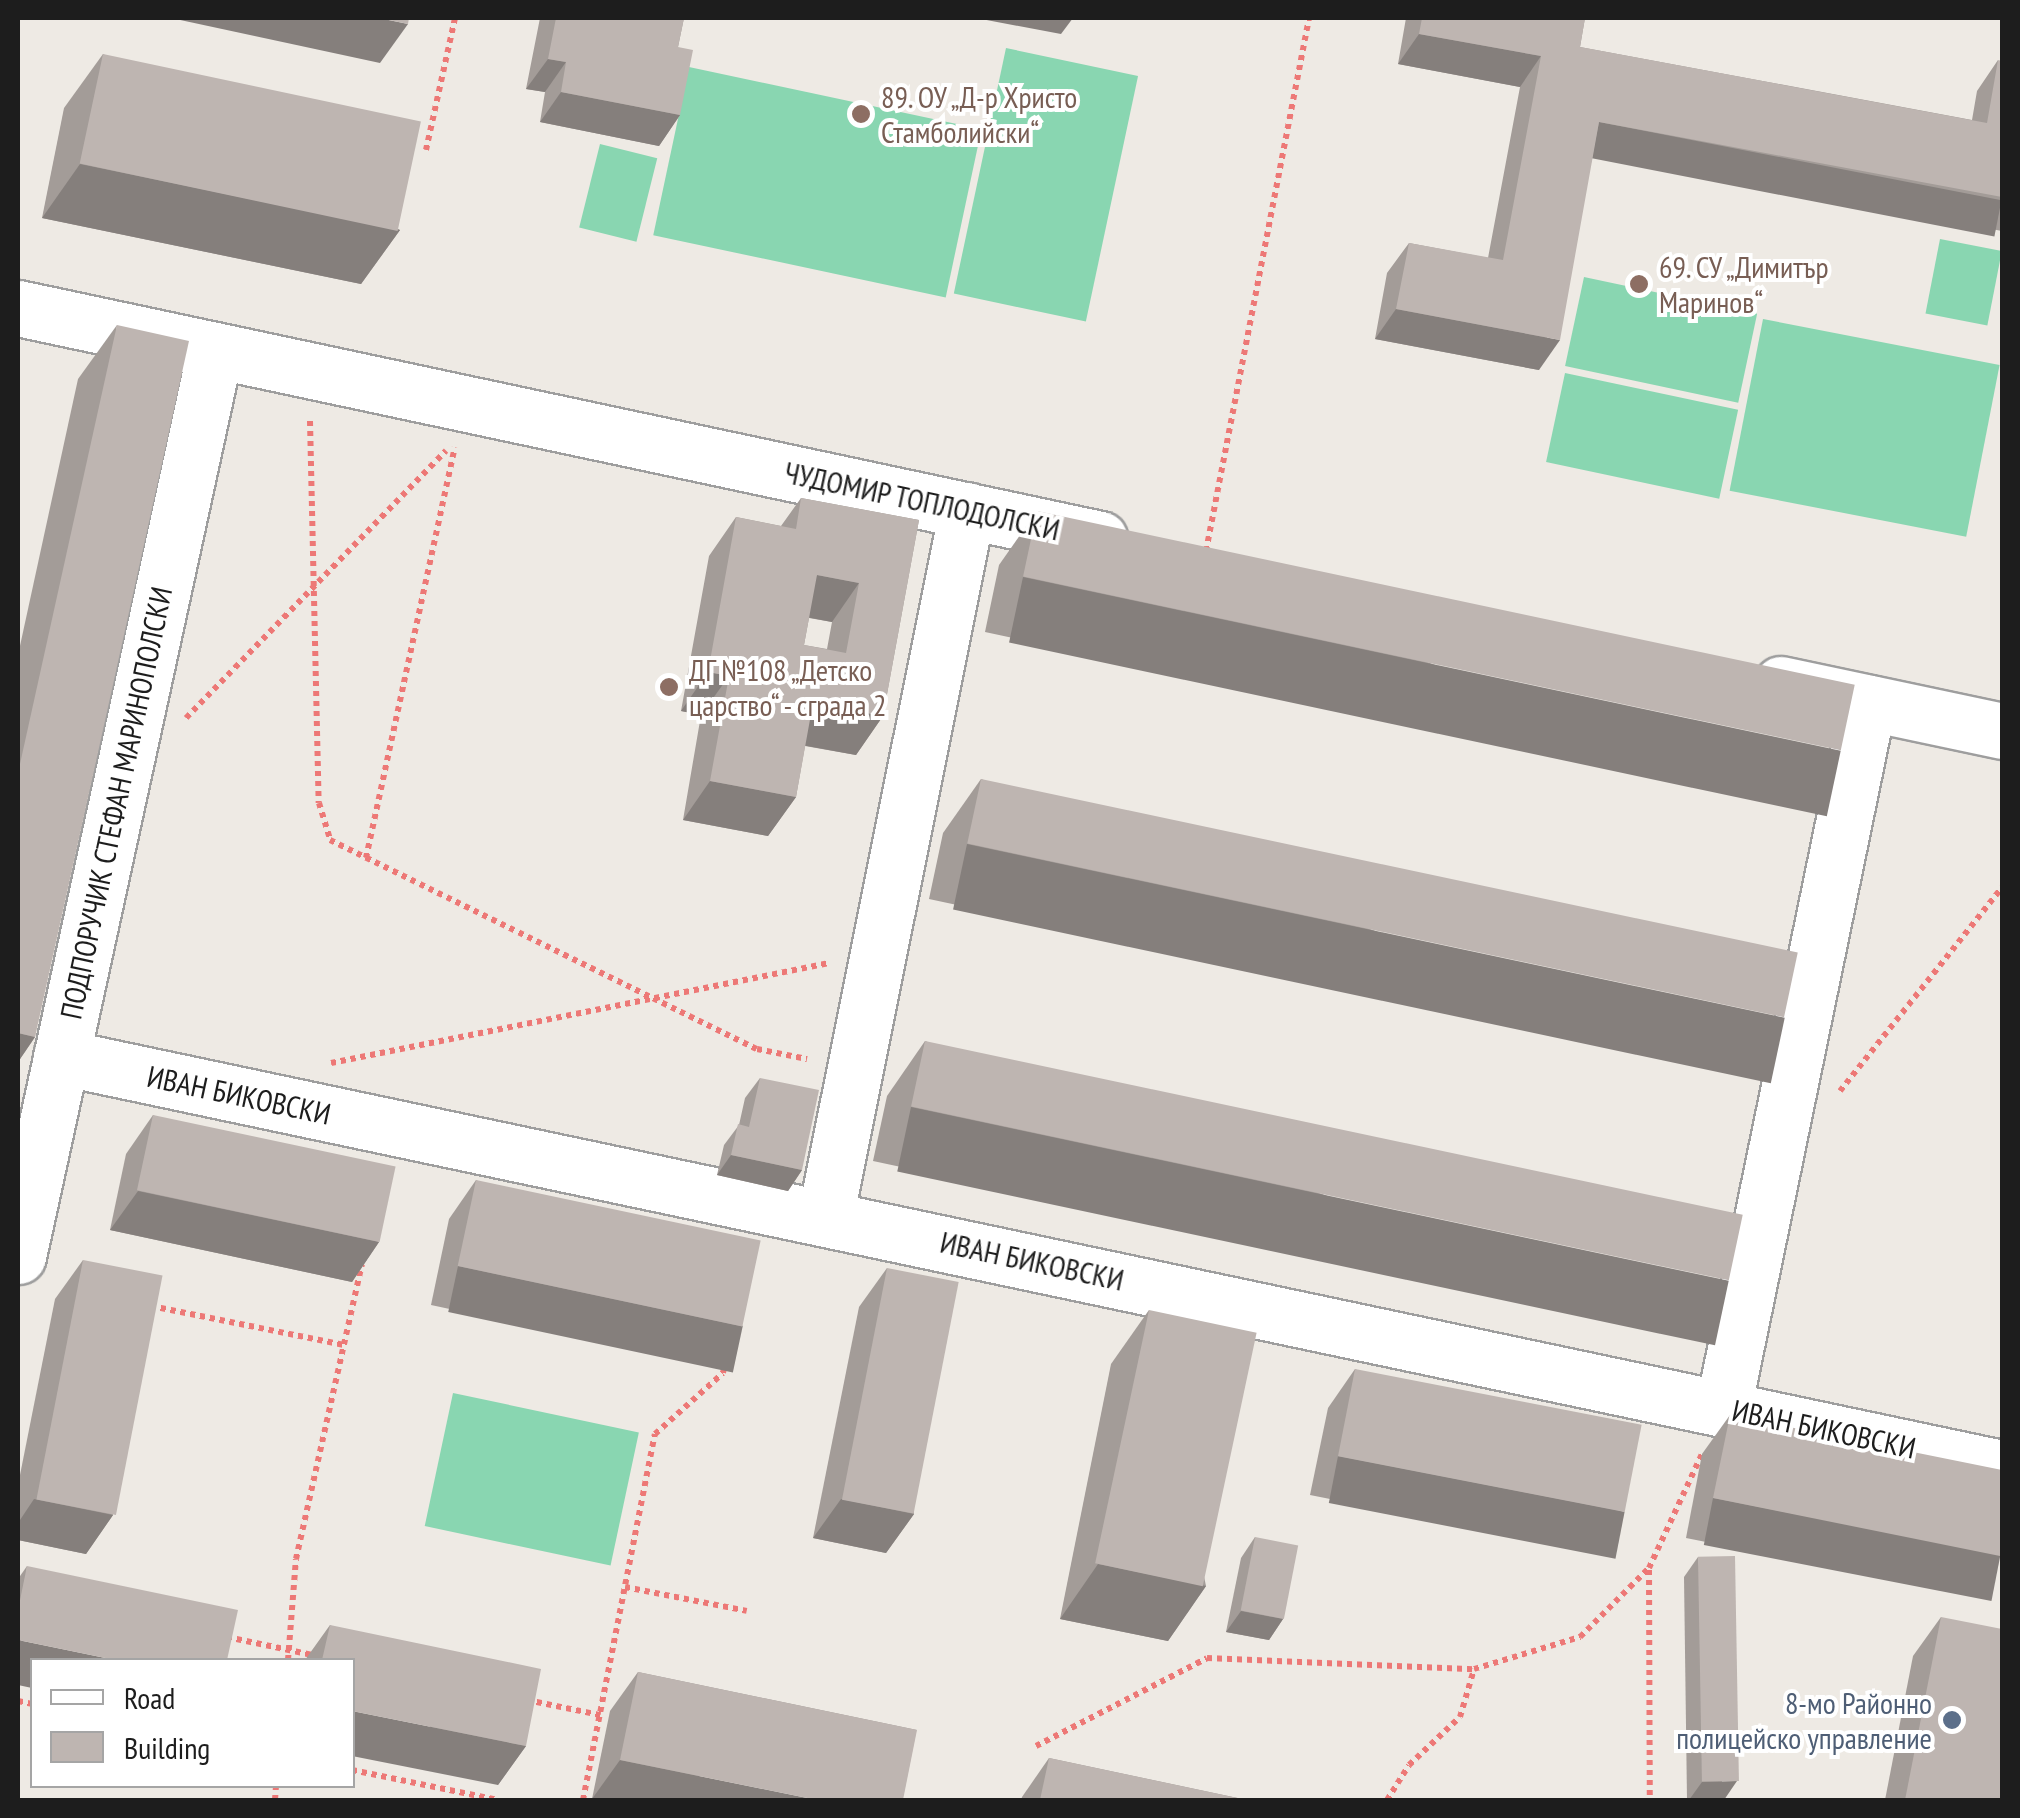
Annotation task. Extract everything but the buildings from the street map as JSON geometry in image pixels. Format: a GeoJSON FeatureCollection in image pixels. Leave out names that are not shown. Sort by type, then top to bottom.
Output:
{"type":"FeatureCollection","features":[{"type":"Feature","properties":{"kind":"street","name":"ЧУДОМИР ТОПЛОДОЛСКИ"},"geometry":{"type":"LineString","coordinates":[[18,308],[1204,560]]}},
{"type":"Feature","properties":{"kind":"street","name":"ПОДПОРУЧИК СТЕФАН МАРИНОПОЛСКИ"},"geometry":{"type":"LineString","coordinates":[[18,1256],[215,350]]}},
{"type":"Feature","properties":{"kind":"street"},"geometry":{"type":"LineString","coordinates":[[826,1218],[967,510]]}},
{"type":"Feature","properties":{"kind":"street"},"geometry":{"type":"LineString","coordinates":[[1735,674],[2002,731]]}},
{"type":"Feature","properties":{"kind":"street"},"geometry":{"type":"LineString","coordinates":[[1723,1408],[1868,703]]}},
{"type":"Feature","properties":{"kind":"street","name":"ИВАН БИКОВСКИ"},"geometry":{"type":"LineString","coordinates":[[60,1057],[2002,1468]]}},
{"type":"Feature","properties":{"kind":"path"},"geometry":{"type":"LineString","coordinates":[[426,150],[455,18]]}},
{"type":"Feature","properties":{"kind":"path"},"geometry":{"type":"LineString","coordinates":[[1204,560],[1309,18]]}},
{"type":"Feature","properties":{"kind":"path"},"geometry":{"type":"LineString","coordinates":[[309,370],[319,803],[330,840],[757,1049],[856,1069]]}},
{"type":"Feature","properties":{"kind":"path"},"geometry":{"type":"LineString","coordinates":[[175,730],[456,440],[366,858]]}},
{"type":"Feature","properties":{"kind":"path"},"geometry":{"type":"LineString","coordinates":[[1836,1095],[2002,887]]}},
{"type":"Feature","properties":{"kind":"path"},"geometry":{"type":"LineString","coordinates":[[322,1064],[879,954]]}},
{"type":"Feature","properties":{"kind":"path"},"geometry":{"type":"LineString","coordinates":[[288,1658],[296,1559],[364,1254]]}},
{"type":"Feature","properties":{"kind":"path"},"geometry":{"type":"LineString","coordinates":[[133,1302],[344,1345]]}},
{"type":"Feature","properties":{"kind":"path"},"geometry":{"type":"LineString","coordinates":[[583,1800],[655,1434],[723,1373],[731,1336]]}},
{"type":"Feature","properties":{"kind":"path"},"geometry":{"type":"LineString","coordinates":[[1036,1746],[1207,1658],[1474,1669],[1580,1637],[1649,1568],[1723,1408]]}},
{"type":"Feature","properties":{"kind":"path"},"geometry":{"type":"LineString","coordinates":[[1649,1568],[1650,1800]]}},
{"type":"Feature","properties":{"kind":"path"},"geometry":{"type":"LineString","coordinates":[[625,1587],[747,1611]]}},
{"type":"Feature","properties":{"kind":"path"},"geometry":{"type":"LineString","coordinates":[[211,1634],[322,1657]]}},
{"type":"Feature","properties":{"kind":"path"},"geometry":{"type":"LineString","coordinates":[[1387,1800],[1409,1765],[1460,1717],[1474,1669]]}},
{"type":"Feature","properties":{"kind":"path"},"geometry":{"type":"LineString","coordinates":[[524,1699],[600,1715]]}},
{"type":"Feature","properties":{"kind":"path"},"geometry":{"type":"LineString","coordinates":[[355,1771],[498,1800]]}},
{"type":"Feature","properties":{"kind":"green space"},"geometry":{"type":"Polygon","coordinates":[[[1006,48],[1138,76],[1086,322],[954,294],[1006,48]]]}},
{"type":"Feature","properties":{"kind":"green space"},"geometry":{"type":"Polygon","coordinates":[[[689,67],[981,129],[946,297],[653,235],[689,67]]]}},
{"type":"Feature","properties":{"kind":"green space"},"geometry":{"type":"Polygon","coordinates":[[[600,144],[657,158],[636,242],[579,227],[600,144]]]}},
{"type":"Feature","properties":{"kind":"green space"},"geometry":{"type":"Polygon","coordinates":[[[1940,239],[2002,251],[1987,326],[1925,314],[1940,239]]]}},
{"type":"Feature","properties":{"kind":"green space"},"geometry":{"type":"Polygon","coordinates":[[[1584,277],[1757,314],[1738,403],[1565,366],[1584,277]]]}},
{"type":"Feature","properties":{"kind":"green space"},"geometry":{"type":"Polygon","coordinates":[[[1763,319],[2000,365],[1966,537],[1730,491],[1763,319]]]}},
{"type":"Feature","properties":{"kind":"green space"},"geometry":{"type":"Polygon","coordinates":[[[1565,373],[1738,410],[1719,499],[1546,462],[1565,373]]]}},
{"type":"Feature","properties":{"kind":"green space"},"geometry":{"type":"Polygon","coordinates":[[[453,1393],[639,1433],[611,1566],[425,1526],[453,1393]]]}},
{"type":"Feature","properties":{"kind":"place","name":"89. ОУ „Д-р Христо Стамболийски“"},"geometry":{"type":"Point","coordinates":[861,114]}},
{"type":"Feature","properties":{"kind":"place","name":"69. СУ „Димитър Маринов“"},"geometry":{"type":"Point","coordinates":[1639,284]}},
{"type":"Feature","properties":{"kind":"place","name":"ДГ №108 „Детско царство“ - сграда 2"},"geometry":{"type":"Point","coordinates":[669,687]}},
{"type":"Feature","properties":{"kind":"place","name":"8-мо Районно полицейско управление"},"geometry":{"type":"Point","coordinates":[1952,1720]}}]}
